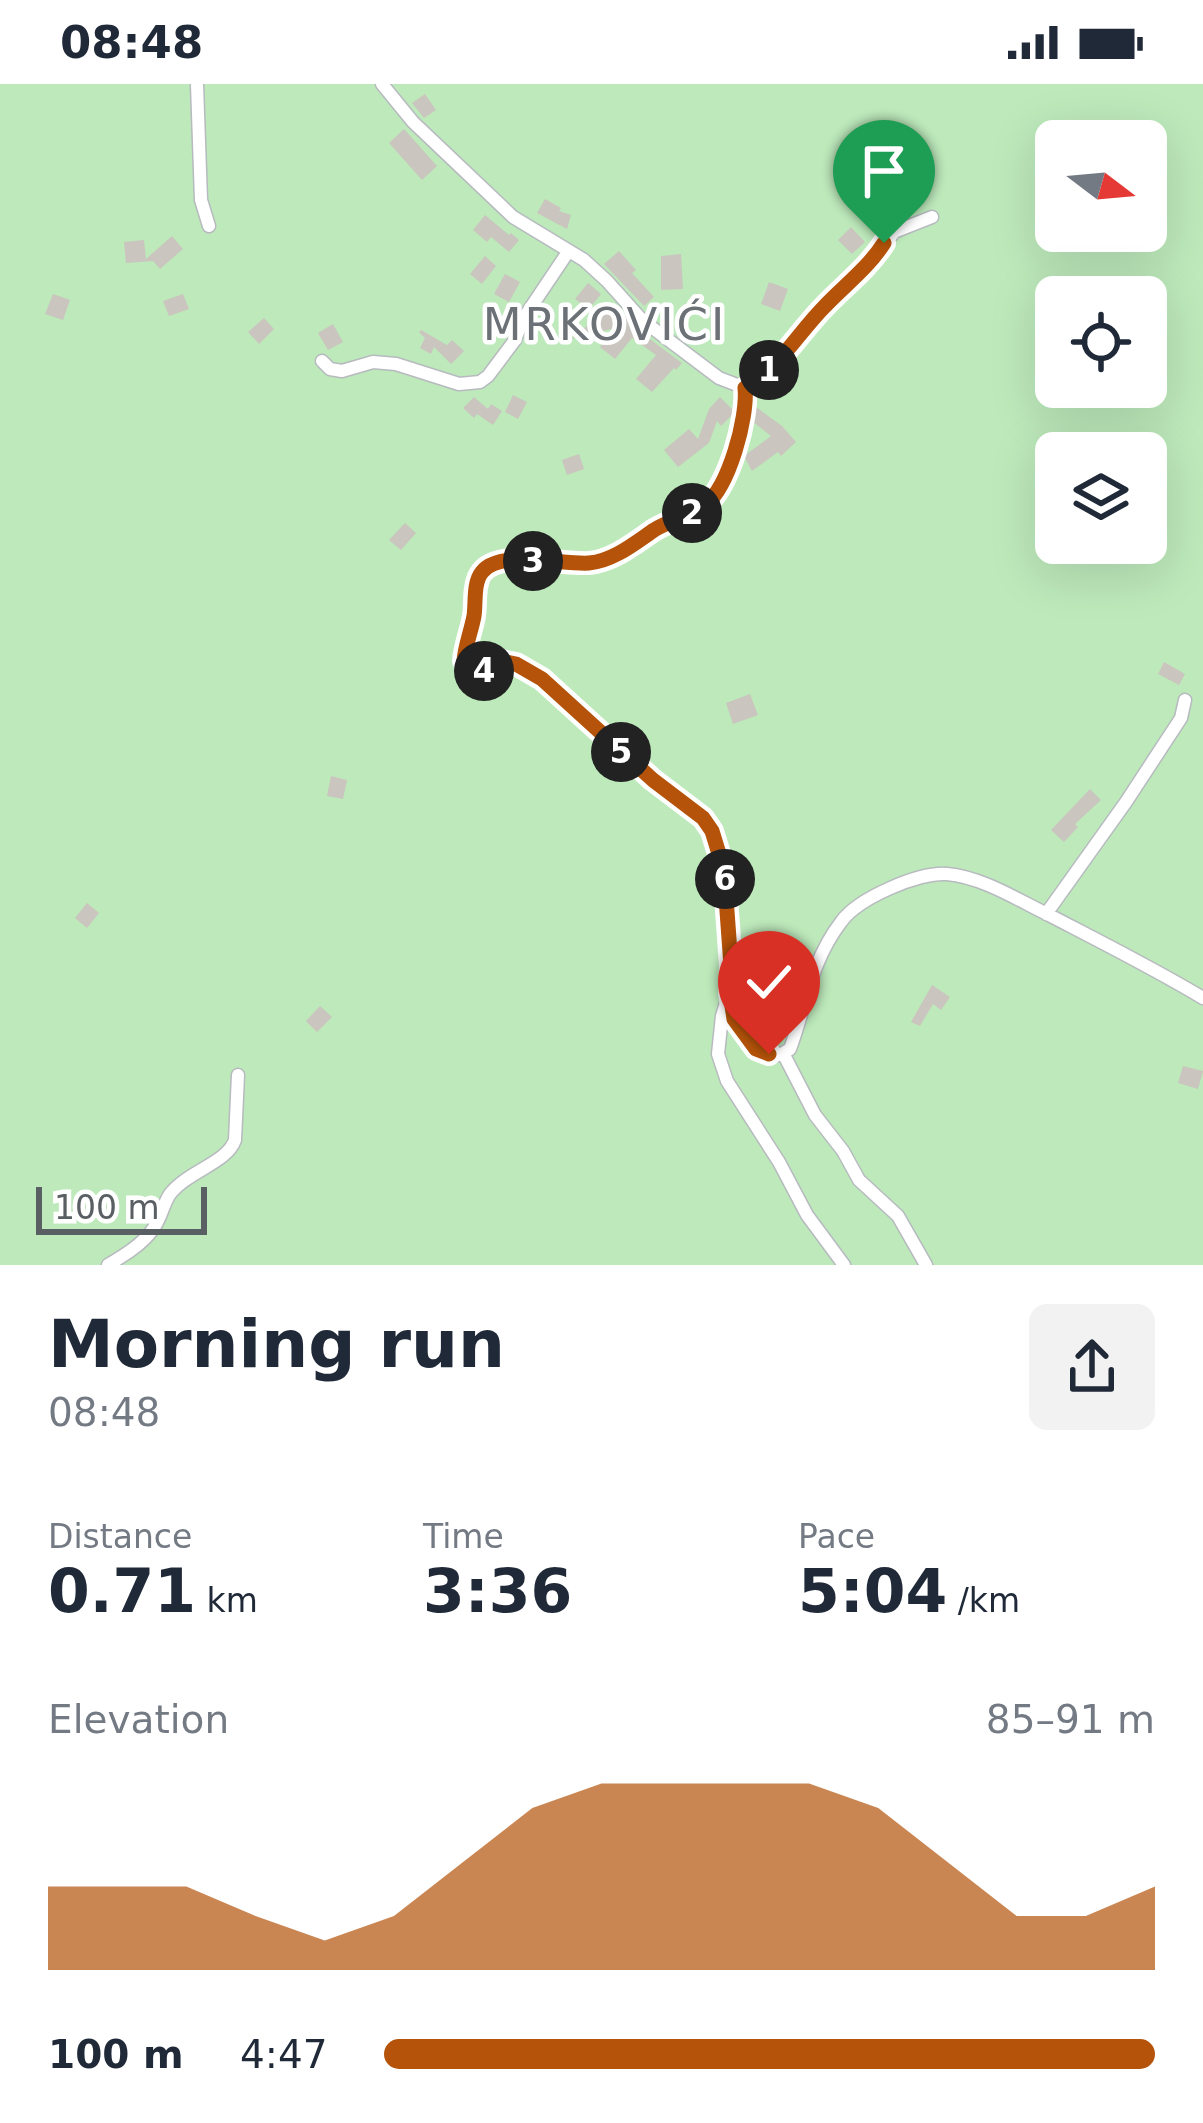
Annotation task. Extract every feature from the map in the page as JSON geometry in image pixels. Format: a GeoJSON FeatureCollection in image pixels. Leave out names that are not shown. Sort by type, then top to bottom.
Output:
{"type":"FeatureCollection","features":[{"type":"Feature","properties":{"kind":"street"},"geometry":{"type":"LineString","coordinates":[[197,84],[201,200],[209,226]]}},
{"type":"Feature","properties":{"kind":"street"},"geometry":{"type":"LineString","coordinates":[[382,84],[413,122],[513,217],[584,260],[642,320],[719,378],[745,388]]}},
{"type":"Feature","properties":{"kind":"street"},"geometry":{"type":"LineString","coordinates":[[932,217],[894,232],[769,370],[745,388],[730,464],[708,503],[611,557],[591,563],[510,560],[488,567],[478,581],[464,661],[473,672],[501,661],[530,671],[703,818],[724,870],[734,1019],[756,1049],[769,1054],[790,1049],[815,967],[842,920],[855,907],[890,888],[942,873],[1004,892],[1203,998]]}},
{"type":"Feature","properties":{"kind":"street"},"geometry":{"type":"LineString","coordinates":[[322,361],[342,371],[373,362],[396,364],[459,384],[480,382],[515,340],[568,252]]}},
{"type":"Feature","properties":{"kind":"street"},"geometry":{"type":"LineString","coordinates":[[1046,914],[1181,718],[1185,700]]}},
{"type":"Feature","properties":{"kind":"street"},"geometry":{"type":"LineString","coordinates":[[730,993],[718,1054],[728,1082],[807,1216],[844,1265]]}},
{"type":"Feature","properties":{"kind":"street"},"geometry":{"type":"LineString","coordinates":[[783,1053],[815,1115],[859,1180],[898,1216],[926,1265]]}},
{"type":"Feature","properties":{"kind":"street"},"geometry":{"type":"LineString","coordinates":[[108,1265],[152,1233],[170,1194],[231,1150],[238,1075]]}},
{"type":"Feature","properties":{"kind":"green space"},"geometry":{"type":"Polygon","coordinates":[[[0,84],[1203,84],[1203,1265],[0,1265],[0,84]]]}},
{"type":"Feature","properties":{"kind":"building"},"geometry":{"type":"Polygon","coordinates":[[[425,94],[436,110],[424,118],[412,103],[425,94]]]}},
{"type":"Feature","properties":{"kind":"building"},"geometry":{"type":"Polygon","coordinates":[[[404,129],[437,166],[422,180],[389,143],[404,129]]]}},
{"type":"Feature","properties":{"kind":"building"},"geometry":{"type":"Polygon","coordinates":[[[545,199],[571,215],[567,229],[537,213],[545,199]]]}},
{"type":"Feature","properties":{"kind":"building"},"geometry":{"type":"Polygon","coordinates":[[[485,215],[519,240],[509,252],[473,230],[485,215]]]}},
{"type":"Feature","properties":{"kind":"building"},"geometry":{"type":"Polygon","coordinates":[[[851,227],[865,242],[852,254],[838,240],[851,227]]]}},
{"type":"Feature","properties":{"kind":"building"},"geometry":{"type":"Polygon","coordinates":[[[172,236],[183,249],[160,269],[153,261],[126,263],[124,242],[144,240],[146,259],[172,236]]]}},
{"type":"Feature","properties":{"kind":"building"},"geometry":{"type":"Polygon","coordinates":[[[619,251],[654,297],[644,306],[604,264],[619,251]]]}},
{"type":"Feature","properties":{"kind":"building"},"geometry":{"type":"Polygon","coordinates":[[[681,254],[683,289],[661,290],[661,256],[681,254]]]}},
{"type":"Feature","properties":{"kind":"building"},"geometry":{"type":"Polygon","coordinates":[[[485,256],[496,266],[482,284],[470,274],[485,256]]]}},
{"type":"Feature","properties":{"kind":"building"},"geometry":{"type":"Polygon","coordinates":[[[505,274],[520,282],[509,302],[494,294],[505,274]]]}},
{"type":"Feature","properties":{"kind":"building"},"geometry":{"type":"Polygon","coordinates":[[[769,282],[788,289],[780,311],[761,304],[769,282]]]}},
{"type":"Feature","properties":{"kind":"building"},"geometry":{"type":"Polygon","coordinates":[[[588,283],[601,294],[589,309],[575,299],[588,283]]]}},
{"type":"Feature","properties":{"kind":"building"},"geometry":{"type":"Polygon","coordinates":[[[53,294],[70,300],[63,320],[45,314],[53,294]]]}},
{"type":"Feature","properties":{"kind":"building"},"geometry":{"type":"Polygon","coordinates":[[[183,294],[189,309],[169,316],[163,301],[183,294]]]}},
{"type":"Feature","properties":{"kind":"building"},"geometry":{"type":"Polygon","coordinates":[[[614,304],[635,328],[682,363],[652,392],[636,379],[656,355],[632,338],[615,359],[600,347],[615,328],[571,339],[614,304]]]}},
{"type":"Feature","properties":{"kind":"building"},"geometry":{"type":"Polygon","coordinates":[[[264,318],[274,329],[259,344],[248,332],[264,318]]]}},
{"type":"Feature","properties":{"kind":"building"},"geometry":{"type":"Polygon","coordinates":[[[333,324],[343,342],[328,350],[318,333],[333,324]]]}},
{"type":"Feature","properties":{"kind":"building"},"geometry":{"type":"Polygon","coordinates":[[[421,330],[447,345],[452,340],[464,351],[451,364],[434,347],[431,354],[420,348],[425,338],[421,330]]]}},
{"type":"Feature","properties":{"kind":"building"},"geometry":{"type":"Polygon","coordinates":[[[513,395],[527,402],[518,419],[505,412],[513,395]]]}},
{"type":"Feature","properties":{"kind":"building"},"geometry":{"type":"Polygon","coordinates":[[[474,397],[488,409],[491,404],[502,411],[493,425],[463,408],[474,397]]]}},
{"type":"Feature","properties":{"kind":"building"},"geometry":{"type":"Polygon","coordinates":[[[720,397],[733,414],[721,426],[717,421],[709,443],[678,467],[664,450],[689,429],[698,439],[709,409],[720,397]]]}},
{"type":"Feature","properties":{"kind":"building"},"geometry":{"type":"Polygon","coordinates":[[[756,407],[796,442],[752,471],[744,456],[771,436],[753,422],[756,407]]]}},
{"type":"Feature","properties":{"kind":"building"},"geometry":{"type":"Polygon","coordinates":[[[579,454],[584,469],[567,475],[562,460],[579,454]]]}},
{"type":"Feature","properties":{"kind":"building"},"geometry":{"type":"Polygon","coordinates":[[[405,523],[416,533],[401,550],[389,540],[405,523]]]}},
{"type":"Feature","properties":{"kind":"building"},"geometry":{"type":"Polygon","coordinates":[[[1164,662],[1185,674],[1179,685],[1158,674],[1164,662]]]}},
{"type":"Feature","properties":{"kind":"building"},"geometry":{"type":"Polygon","coordinates":[[[750,694],[758,715],[733,724],[726,703],[750,694]]]}},
{"type":"Feature","properties":{"kind":"building"},"geometry":{"type":"Polygon","coordinates":[[[331,776],[347,780],[343,799],[327,796],[331,776]]]}},
{"type":"Feature","properties":{"kind":"building"},"geometry":{"type":"Polygon","coordinates":[[[1090,789],[1101,800],[1075,824],[1078,827],[1064,842],[1051,830],[1090,789]]]}},
{"type":"Feature","properties":{"kind":"building"},"geometry":{"type":"Polygon","coordinates":[[[87,903],[99,913],[87,928],[75,918],[87,903]]]}},
{"type":"Feature","properties":{"kind":"building"},"geometry":{"type":"Polygon","coordinates":[[[932,985],[950,997],[941,1010],[933,1004],[920,1026],[911,1022],[932,985]]]}},
{"type":"Feature","properties":{"kind":"building"},"geometry":{"type":"Polygon","coordinates":[[[320,1006],[332,1017],[317,1032],[306,1021],[320,1006]]]}},
{"type":"Feature","properties":{"kind":"building"},"geometry":{"type":"Polygon","coordinates":[[[1183,1066],[1203,1071],[1198,1089],[1178,1083],[1183,1066]]]}},
{"type":"Feature","properties":{"kind":"district","name":"MRKOVIĆI"},"geometry":{"type":"Point","coordinates":[605,324]}},
{"type":"Feature","properties":{"kind":"route"},"geometry":{"type":"LineString","coordinates":[[769,1054],[756,1049],[734,1019],[724,870],[703,818],[595,730],[542,679],[501,661],[473,672],[464,661],[465,646],[478,581],[494,562],[591,563],[611,557],[708,503],[730,464],[745,388],[769,370],[884,243]]}}]}
